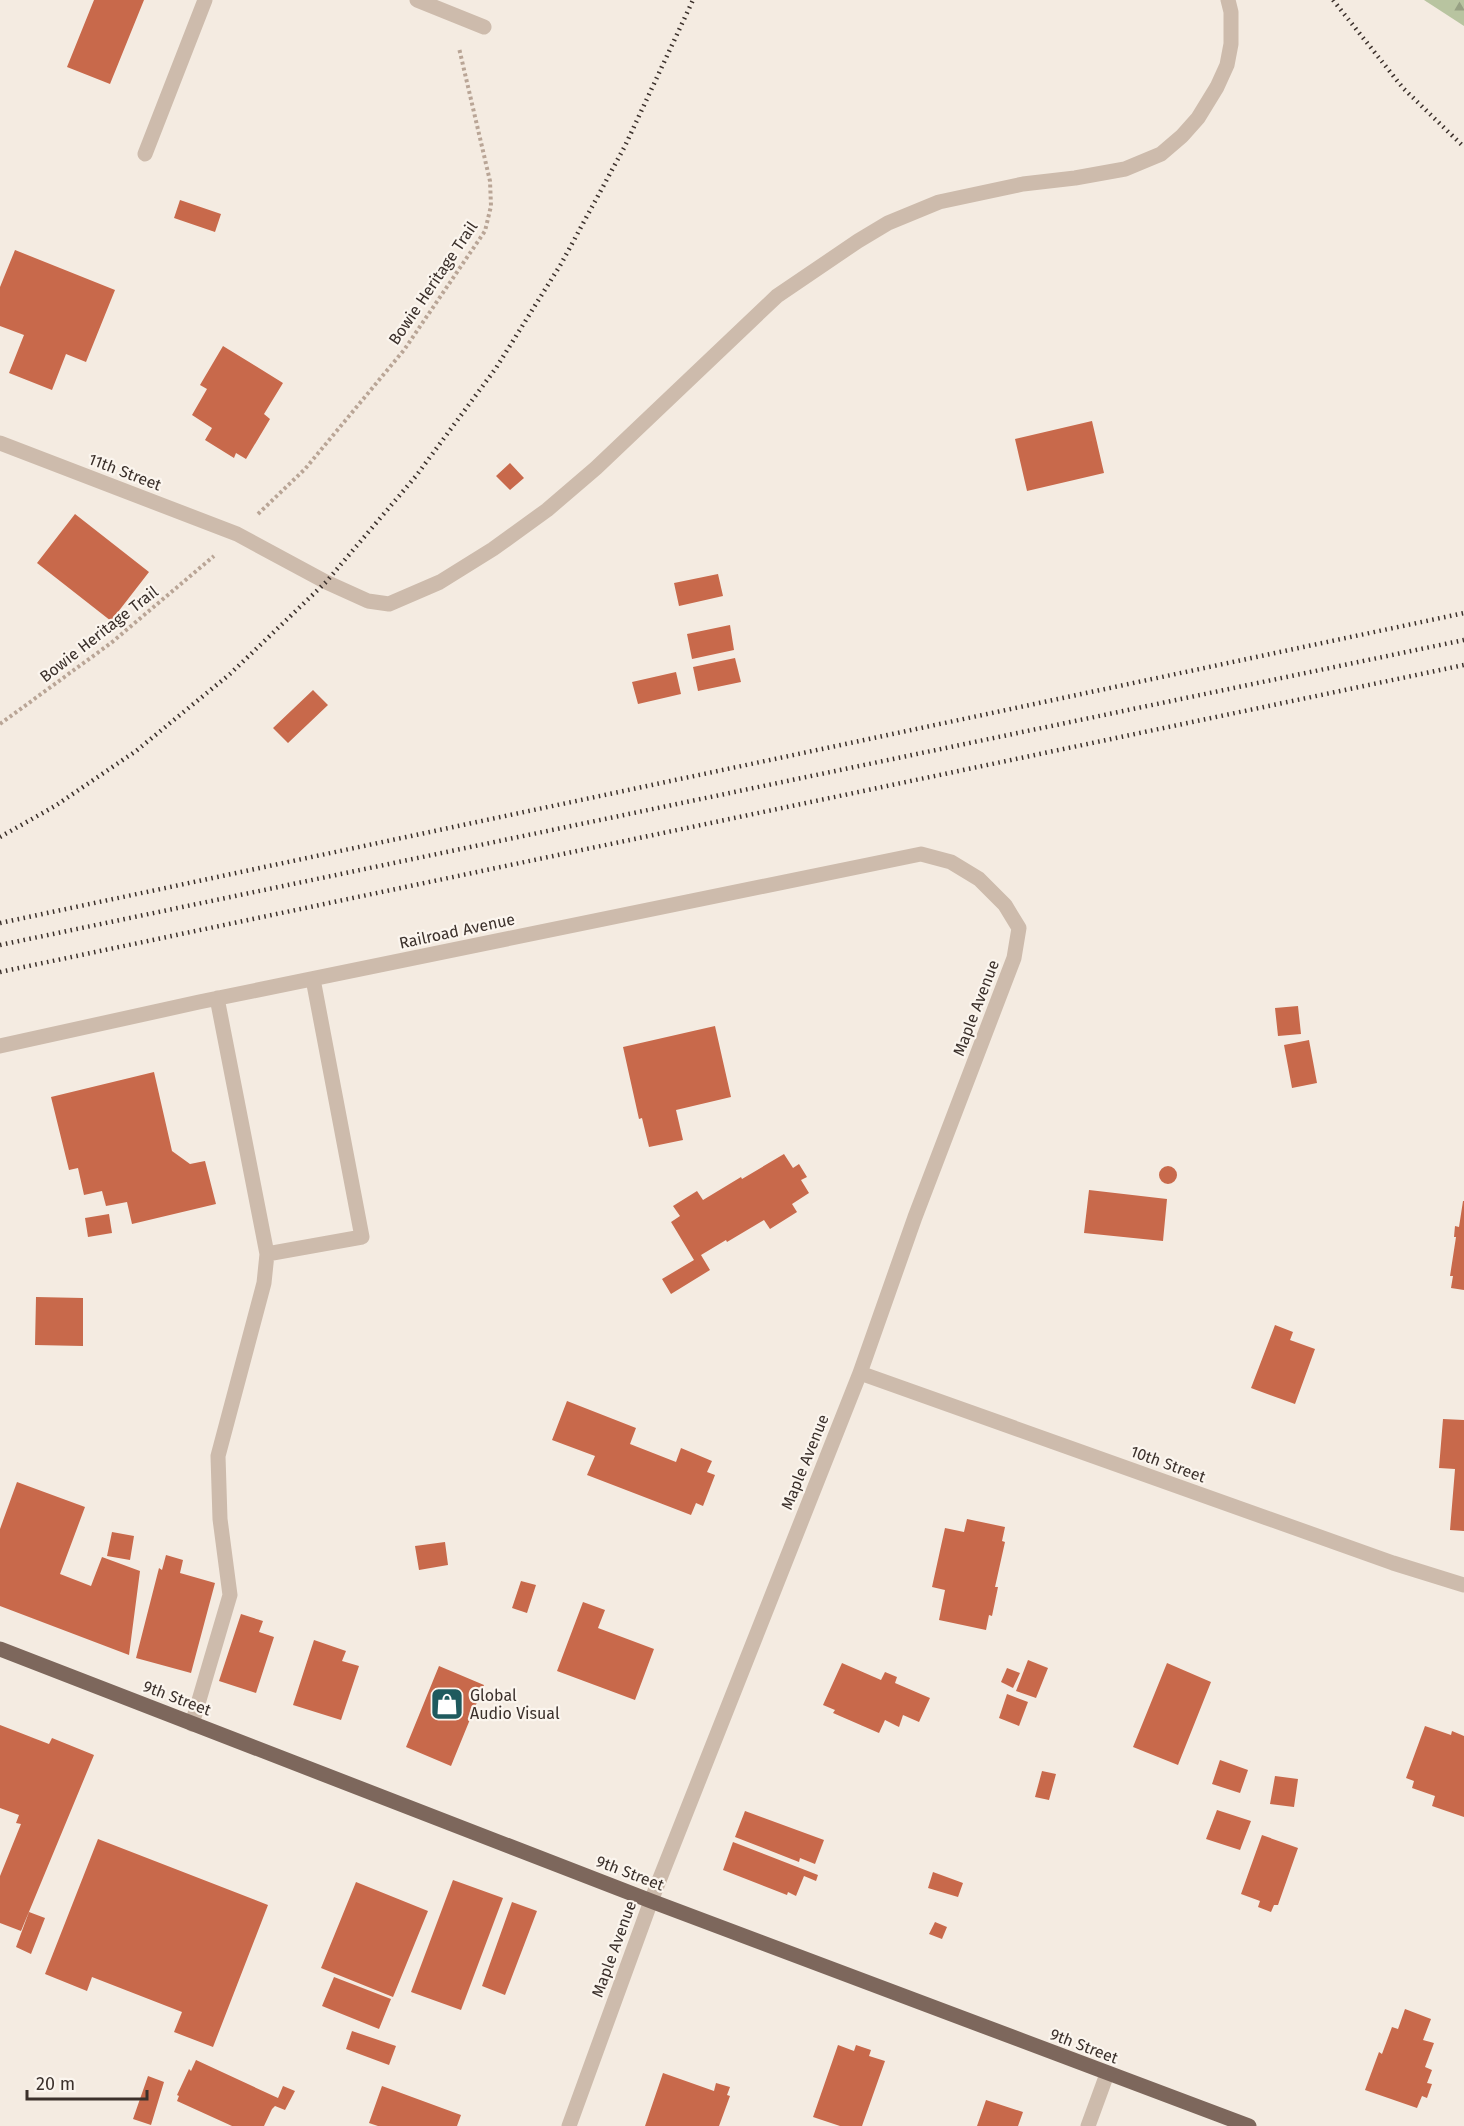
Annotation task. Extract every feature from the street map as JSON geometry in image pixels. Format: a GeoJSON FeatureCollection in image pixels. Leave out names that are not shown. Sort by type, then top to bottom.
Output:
{"type":"FeatureCollection","features":[{"type":"Feature","properties":{"kind":"main road","name":"9th Street"},"geometry":{"type":"LineString","coordinates":[[0,1649],[651,1901],[1249,2126]]}},
{"type":"Feature","properties":{"kind":"street"},"geometry":{"type":"LineString","coordinates":[[145,154],[205,0]]}},
{"type":"Feature","properties":{"kind":"street"},"geometry":{"type":"LineString","coordinates":[[417,0],[484,27]]}},
{"type":"Feature","properties":{"kind":"street","name":"11th Street"},"geometry":{"type":"LineString","coordinates":[[0,443],[237,534],[326,582],[368,601],[389,604],[440,582],[493,549],[547,510],[596,468],[777,296],[888,223],[939,202],[1023,184],[1125,169],[1161,154],[1198,118],[1227,65],[1231,44],[1231,12],[1228,0]]}},
{"type":"Feature","properties":{"kind":"street","name":"Railroad Avenue"},"geometry":{"type":"LineString","coordinates":[[0,1046],[217,998],[921,854]]}},
{"type":"Feature","properties":{"kind":"street","name":"Maple Avenue"},"geometry":{"type":"LineString","coordinates":[[569,2126],[651,1901],[860,1373],[915,1217],[1014,958],[1019,928],[1005,905],[980,879],[951,862],[921,854]]}},
{"type":"Feature","properties":{"kind":"street"},"geometry":{"type":"LineString","coordinates":[[267,1254],[362,1237],[313,979]]}},
{"type":"Feature","properties":{"kind":"street"},"geometry":{"type":"LineString","coordinates":[[192,1724],[230,1595],[220,1519],[218,1456],[264,1283],[267,1254],[217,998]]}},
{"type":"Feature","properties":{"kind":"street","name":"10th Street"},"geometry":{"type":"LineString","coordinates":[[860,1373],[1393,1563],[1464,1585]]}},
{"type":"Feature","properties":{"kind":"street"},"geometry":{"type":"LineString","coordinates":[[1088,2126],[1107,2074]]}},
{"type":"Feature","properties":{"kind":"path","name":"Bowie Heritage Trail"},"geometry":{"type":"LineString","coordinates":[[254,517],[305,468],[404,350],[486,231],[491,206],[490,181],[448,12]]}},
{"type":"Feature","properties":{"kind":"path","name":"Bowie Heritage Trail"},"geometry":{"type":"LineString","coordinates":[[0,724],[111,643],[211,559]]}},
{"type":"Feature","properties":{"kind":"green space"},"geometry":{"type":"Polygon","coordinates":[[[1424,0],[1464,0],[1464,26],[1424,0]]]}},
{"type":"Feature","properties":{"kind":"building"},"geometry":{"type":"Polygon","coordinates":[[[94,0],[144,0],[110,84],[67,67],[94,0]]]}},
{"type":"Feature","properties":{"kind":"building"},"geometry":{"type":"Polygon","coordinates":[[[180,200],[221,214],[215,232],[174,218],[180,200]]]}},
{"type":"Feature","properties":{"kind":"building"},"geometry":{"type":"Polygon","coordinates":[[[15,250],[115,290],[86,362],[66,354],[52,390],[9,373],[24,335],[0,326],[0,287],[15,250]]]}},
{"type":"Feature","properties":{"kind":"building"},"geometry":{"type":"Polygon","coordinates":[[[223,346],[283,383],[264,414],[270,419],[246,459],[236,453],[234,458],[205,440],[212,428],[192,415],[207,389],[200,385],[223,346]]]}},
{"type":"Feature","properties":{"kind":"building"},"geometry":{"type":"Polygon","coordinates":[[[1092,421],[1104,473],[1027,491],[1015,439],[1092,421]]]}},
{"type":"Feature","properties":{"kind":"building"},"geometry":{"type":"Polygon","coordinates":[[[510,463],[524,478],[510,490],[496,476],[510,463]]]}},
{"type":"Feature","properties":{"kind":"building"},"geometry":{"type":"Polygon","coordinates":[[[75,514],[149,572],[111,621],[37,563],[75,514]]]}},
{"type":"Feature","properties":{"kind":"building"},"geometry":{"type":"Polygon","coordinates":[[[718,574],[723,596],[679,606],[674,583],[718,574]]]}},
{"type":"Feature","properties":{"kind":"building"},"geometry":{"type":"Polygon","coordinates":[[[730,625],[734,650],[692,659],[687,634],[730,625]]]}},
{"type":"Feature","properties":{"kind":"building"},"geometry":{"type":"Polygon","coordinates":[[[735,658],[741,682],[698,691],[693,667],[735,658]]]}},
{"type":"Feature","properties":{"kind":"building"},"geometry":{"type":"Polygon","coordinates":[[[676,672],[681,694],[638,704],[632,682],[676,672]]]}},
{"type":"Feature","properties":{"kind":"building"},"geometry":{"type":"Polygon","coordinates":[[[313,690],[328,705],[288,743],[273,728],[313,690]]]}},
{"type":"Feature","properties":{"kind":"building"},"geometry":{"type":"Polygon","coordinates":[[[1298,1006],[1301,1034],[1278,1036],[1275,1008],[1298,1006]]]}},
{"type":"Feature","properties":{"kind":"building"},"geometry":{"type":"Polygon","coordinates":[[[715,1026],[731,1097],[676,1110],[683,1140],[649,1147],[642,1118],[639,1119],[623,1047],[715,1026]]]}},
{"type":"Feature","properties":{"kind":"building"},"geometry":{"type":"Polygon","coordinates":[[[1309,1040],[1317,1083],[1292,1088],[1284,1045],[1309,1040]]]}},
{"type":"Feature","properties":{"kind":"building"},"geometry":{"type":"Polygon","coordinates":[[[154,1072],[172,1151],[190,1164],[205,1161],[216,1204],[132,1224],[127,1202],[106,1206],[102,1191],[84,1195],[78,1168],[69,1170],[51,1097],[154,1072]]]}},
{"type":"Feature","properties":{"kind":"building"},"geometry":{"type":"Polygon","coordinates":[[[784,1154],[793,1168],[799,1164],[807,1177],[801,1180],[809,1193],[792,1204],[797,1212],[770,1229],[764,1220],[701,1255],[710,1270],[671,1294],[662,1279],[694,1260],[671,1222],[680,1216],[673,1206],[697,1191],[703,1200],[784,1154]]]}},
{"type":"Feature","properties":{"kind":"building"},"geometry":{"type":"Polygon","coordinates":[[[1168,1166],[1174,1169],[1177,1175],[1174,1181],[1168,1184],[1162,1181],[1159,1175],[1162,1169],[1168,1166]]]}},
{"type":"Feature","properties":{"kind":"building"},"geometry":{"type":"Polygon","coordinates":[[[1089,1190],[1167,1199],[1163,1241],[1084,1233],[1089,1190]]]}},
{"type":"Feature","properties":{"kind":"building"},"geometry":{"type":"Polygon","coordinates":[[[1463,1201],[1464,1290],[1451,1288],[1453,1276],[1450,1276],[1456,1237],[1454,1237],[1455,1226],[1459,1227],[1463,1201]]]}},
{"type":"Feature","properties":{"kind":"building"},"geometry":{"type":"Polygon","coordinates":[[[109,1214],[112,1233],[88,1237],[85,1218],[109,1214]]]}},
{"type":"Feature","properties":{"kind":"building"},"geometry":{"type":"Polygon","coordinates":[[[36,1297],[83,1298],[83,1346],[35,1345],[36,1297]]]}},
{"type":"Feature","properties":{"kind":"building"},"geometry":{"type":"Polygon","coordinates":[[[1275,1325],[1293,1332],[1290,1340],[1315,1349],[1295,1404],[1251,1388],[1275,1325]]]}},
{"type":"Feature","properties":{"kind":"building"},"geometry":{"type":"Polygon","coordinates":[[[567,1401],[636,1428],[630,1444],[676,1462],[681,1448],[712,1461],[707,1472],[715,1475],[703,1506],[696,1503],[691,1515],[587,1475],[595,1456],[552,1440],[567,1401]]]}},
{"type":"Feature","properties":{"kind":"building"},"geometry":{"type":"Polygon","coordinates":[[[1443,1419],[1464,1420],[1464,1531],[1450,1530],[1455,1469],[1439,1468],[1443,1419]]]}},
{"type":"Feature","properties":{"kind":"building"},"geometry":{"type":"Polygon","coordinates":[[[17,1482],[85,1507],[60,1574],[91,1586],[102,1557],[140,1571],[129,1655],[0,1606],[0,1529],[17,1482]]]}},
{"type":"Feature","properties":{"kind":"building"},"geometry":{"type":"Polygon","coordinates":[[[967,1519],[1005,1527],[1002,1541],[1005,1542],[995,1587],[998,1587],[992,1616],[989,1615],[986,1630],[939,1620],[945,1590],[932,1587],[945,1528],[964,1532],[967,1519]]]}},
{"type":"Feature","properties":{"kind":"building"},"geometry":{"type":"Polygon","coordinates":[[[112,1532],[134,1536],[130,1560],[107,1556],[112,1532]]]}},
{"type":"Feature","properties":{"kind":"building"},"geometry":{"type":"Polygon","coordinates":[[[445,1542],[448,1565],[419,1570],[415,1546],[445,1542]]]}},
{"type":"Feature","properties":{"kind":"building"},"geometry":{"type":"Polygon","coordinates":[[[166,1555],[183,1560],[180,1573],[215,1583],[191,1673],[136,1658],[159,1568],[162,1570],[166,1555]]]}},
{"type":"Feature","properties":{"kind":"building"},"geometry":{"type":"Polygon","coordinates":[[[521,1581],[536,1585],[527,1613],[512,1608],[521,1581]]]}},
{"type":"Feature","properties":{"kind":"building"},"geometry":{"type":"Polygon","coordinates":[[[583,1602],[605,1610],[598,1628],[654,1649],[635,1700],[557,1671],[583,1602]]]}},
{"type":"Feature","properties":{"kind":"building"},"geometry":{"type":"Polygon","coordinates":[[[241,1614],[263,1621],[259,1632],[274,1637],[256,1693],[219,1681],[241,1614]]]}},
{"type":"Feature","properties":{"kind":"building"},"geometry":{"type":"Polygon","coordinates":[[[314,1640],[346,1651],[342,1661],[359,1666],[341,1720],[293,1705],[314,1640]]]}},
{"type":"Feature","properties":{"kind":"building"},"geometry":{"type":"Polygon","coordinates":[[[1028,1660],[1048,1668],[1036,1698],[1016,1691],[1028,1660]]]}},
{"type":"Feature","properties":{"kind":"building"},"geometry":{"type":"Polygon","coordinates":[[[842,1663],[881,1680],[885,1672],[897,1677],[895,1683],[930,1698],[919,1722],[903,1715],[899,1727],[885,1720],[879,1733],[833,1713],[835,1710],[823,1705],[842,1663]]]}},
{"type":"Feature","properties":{"kind":"building"},"geometry":{"type":"Polygon","coordinates":[[[1167,1663],[1211,1682],[1178,1765],[1133,1747],[1167,1663]]]}},
{"type":"Feature","properties":{"kind":"building"},"geometry":{"type":"Polygon","coordinates":[[[439,1666],[484,1685],[451,1766],[406,1747],[439,1666]]]}},
{"type":"Feature","properties":{"kind":"building"},"geometry":{"type":"Polygon","coordinates":[[[1007,1668],[1020,1673],[1013,1688],[1001,1682],[1007,1668]]]}},
{"type":"Feature","properties":{"kind":"building"},"geometry":{"type":"Polygon","coordinates":[[[1007,1694],[1028,1702],[1019,1726],[999,1718],[1007,1694]]]}},
{"type":"Feature","properties":{"kind":"building"},"geometry":{"type":"Polygon","coordinates":[[[0,1725],[49,1744],[52,1738],[94,1755],[21,1931],[0,1923],[0,1876],[21,1824],[16,1823],[19,1815],[0,1808],[0,1725]]]}},
{"type":"Feature","properties":{"kind":"building"},"geometry":{"type":"Polygon","coordinates":[[[1425,1726],[1451,1735],[1452,1731],[1464,1736],[1464,1817],[1432,1806],[1435,1796],[1412,1788],[1414,1781],[1406,1778],[1425,1726]]]}},
{"type":"Feature","properties":{"kind":"building"},"geometry":{"type":"Polygon","coordinates":[[[1220,1760],[1248,1770],[1240,1793],[1212,1784],[1220,1760]]]}},
{"type":"Feature","properties":{"kind":"building"},"geometry":{"type":"Polygon","coordinates":[[[1042,1771],[1056,1774],[1049,1800],[1035,1797],[1042,1771]]]}},
{"type":"Feature","properties":{"kind":"building"},"geometry":{"type":"Polygon","coordinates":[[[1275,1776],[1298,1779],[1294,1807],[1270,1804],[1275,1776]]]}},
{"type":"Feature","properties":{"kind":"building"},"geometry":{"type":"Polygon","coordinates":[[[1217,1810],[1251,1821],[1240,1850],[1206,1839],[1217,1810]]]}},
{"type":"Feature","properties":{"kind":"building"},"geometry":{"type":"Polygon","coordinates":[[[745,1811],[824,1840],[815,1864],[800,1858],[799,1862],[735,1837],[745,1811]]]}},
{"type":"Feature","properties":{"kind":"building"},"geometry":{"type":"Polygon","coordinates":[[[1262,1835],[1298,1848],[1278,1905],[1274,1905],[1271,1912],[1258,1907],[1260,1901],[1241,1894],[1262,1835]]]}},
{"type":"Feature","properties":{"kind":"building"},"geometry":{"type":"Polygon","coordinates":[[[98,1839],[268,1905],[213,2047],[174,2032],[182,2012],[92,1977],[87,1991],[45,1974],[98,1839]]]}},
{"type":"Feature","properties":{"kind":"building"},"geometry":{"type":"Polygon","coordinates":[[[733,1842],[818,1875],[816,1881],[804,1876],[796,1896],[788,1892],[787,1895],[723,1870],[733,1842]]]}},
{"type":"Feature","properties":{"kind":"building"},"geometry":{"type":"Polygon","coordinates":[[[933,1872],[963,1883],[958,1897],[928,1888],[933,1872]]]}},
{"type":"Feature","properties":{"kind":"building"},"geometry":{"type":"Polygon","coordinates":[[[453,1880],[503,1898],[461,2010],[411,1992],[453,1880]]]}},
{"type":"Feature","properties":{"kind":"building"},"geometry":{"type":"Polygon","coordinates":[[[356,1882],[428,1911],[393,1997],[321,1968],[356,1882]]]}},
{"type":"Feature","properties":{"kind":"building"},"geometry":{"type":"Polygon","coordinates":[[[512,1902],[537,1911],[505,1995],[482,1986],[512,1902]]]}},
{"type":"Feature","properties":{"kind":"building"},"geometry":{"type":"Polygon","coordinates":[[[29,1912],[45,1918],[31,1954],[16,1947],[29,1912]]]}},
{"type":"Feature","properties":{"kind":"building"},"geometry":{"type":"Polygon","coordinates":[[[935,1922],[947,1927],[942,1939],[929,1934],[935,1922]]]}},
{"type":"Feature","properties":{"kind":"building"},"geometry":{"type":"Polygon","coordinates":[[[334,1977],[391,1999],[379,2029],[322,2006],[334,1977]]]}},
{"type":"Feature","properties":{"kind":"building"},"geometry":{"type":"Polygon","coordinates":[[[1405,2009],[1431,2019],[1423,2040],[1434,2043],[1425,2067],[1432,2070],[1427,2083],[1432,2084],[1427,2098],[1422,2096],[1417,2108],[1365,2090],[1379,2052],[1382,2054],[1392,2027],[1398,2029],[1405,2009]]]}},
{"type":"Feature","properties":{"kind":"building"},"geometry":{"type":"Polygon","coordinates":[[[352,2031],[396,2046],[389,2065],[346,2049],[352,2031]]]}},
{"type":"Feature","properties":{"kind":"building"},"geometry":{"type":"Polygon","coordinates":[[[838,2045],[854,2051],[856,2045],[871,2050],[869,2056],[885,2061],[862,2126],[840,2126],[813,2117],[838,2045]]]}},
{"type":"Feature","properties":{"kind":"building"},"geometry":{"type":"Polygon","coordinates":[[[196,2060],[278,2098],[283,2086],[295,2091],[285,2110],[275,2106],[272,2109],[264,2126],[232,2126],[177,2101],[179,2096],[177,2095],[189,2069],[191,2071],[196,2060]]]}},
{"type":"Feature","properties":{"kind":"building"},"geometry":{"type":"Polygon","coordinates":[[[663,2073],[714,2091],[716,2083],[730,2087],[727,2095],[730,2096],[719,2126],[645,2126],[663,2073]]]}},
{"type":"Feature","properties":{"kind":"building"},"geometry":{"type":"Polygon","coordinates":[[[148,2076],[164,2082],[151,2125],[133,2119],[148,2076]]]}},
{"type":"Feature","properties":{"kind":"building"},"geometry":{"type":"Polygon","coordinates":[[[382,2086],[461,2115],[457,2126],[378,2126],[369,2123],[382,2086]]]}},
{"type":"Feature","properties":{"kind":"building"},"geometry":{"type":"Polygon","coordinates":[[[986,2100],[1023,2112],[1018,2126],[977,2126],[986,2100]]]}},
{"type":"Feature","properties":{"kind":"railway"},"geometry":{"type":"LineString","coordinates":[[0,837],[55,806],[136,751],[230,674],[326,582],[416,476],[496,368],[561,264],[625,146],[693,0]]}},
{"type":"Feature","properties":{"kind":"railway"},"geometry":{"type":"LineString","coordinates":[[1333,0],[1403,88],[1464,147]]}},
{"type":"Feature","properties":{"kind":"railway"},"geometry":{"type":"LineString","coordinates":[[0,923],[1464,613]]}},
{"type":"Feature","properties":{"kind":"railway"},"geometry":{"type":"LineString","coordinates":[[0,945],[1464,640]]}},
{"type":"Feature","properties":{"kind":"railway"},"geometry":{"type":"LineString","coordinates":[[0,972],[1464,665]]}},
{"type":"Feature","properties":{"kind":"place","name":"Global Audio Visual"},"geometry":{"type":"Point","coordinates":[447,1704]}}]}
